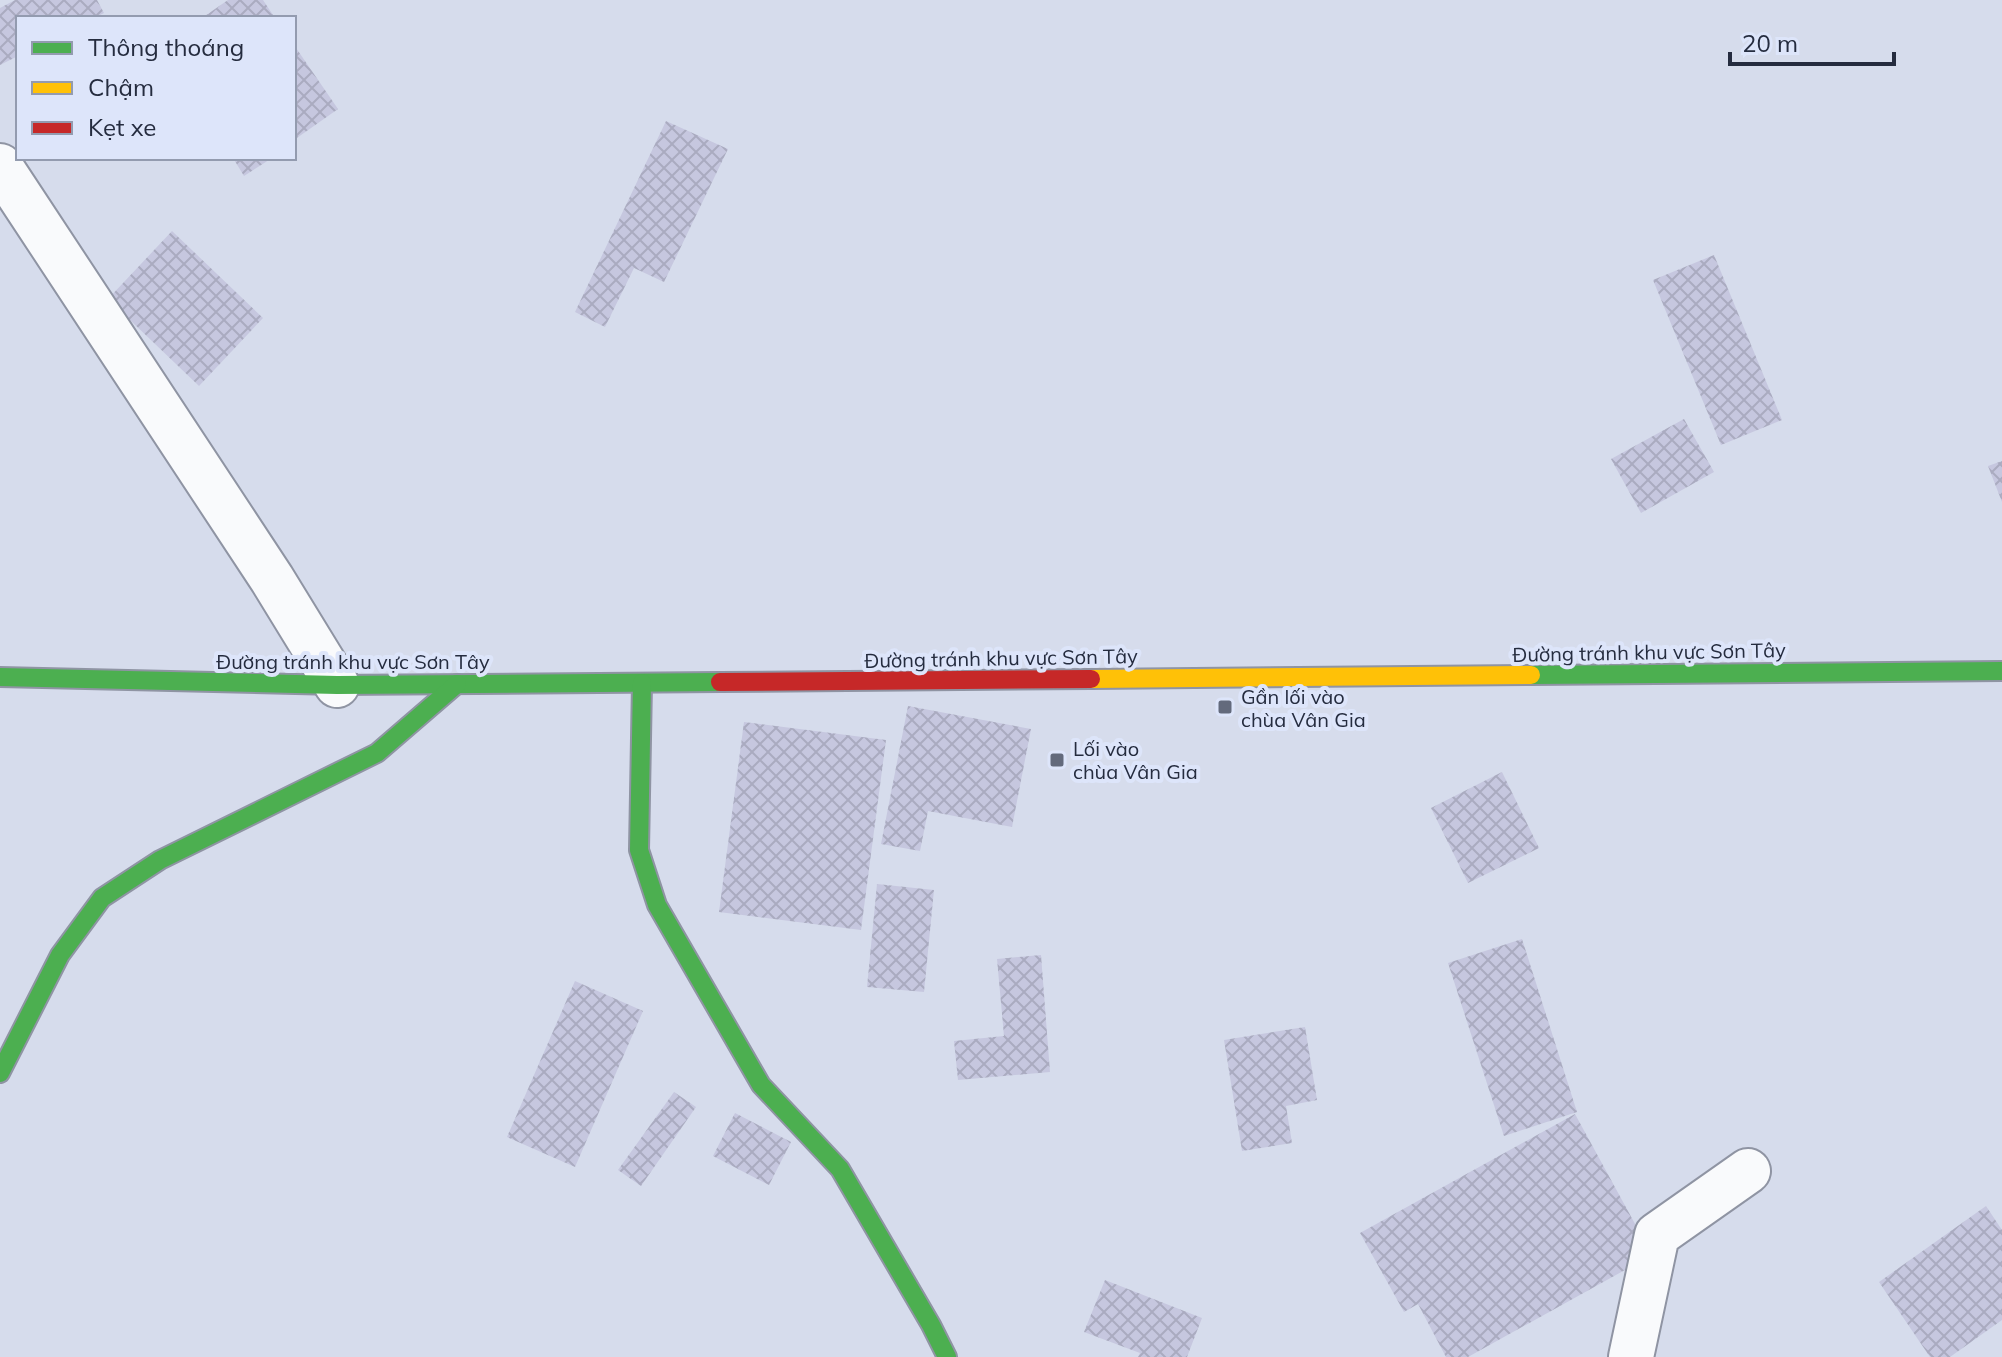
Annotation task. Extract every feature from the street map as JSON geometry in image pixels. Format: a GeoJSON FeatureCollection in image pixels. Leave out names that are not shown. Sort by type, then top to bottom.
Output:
{"type":"FeatureCollection","features":[{"type":"Feature","properties":{"kind":"main road","name":"Đường tránh khu vực Sơn Tây"},"geometry":{"type":"LineString","coordinates":[[0,677],[337,685],[2002,671]]}},
{"type":"Feature","properties":{"kind":"main road"},"geometry":{"type":"LineString","coordinates":[[642,683],[639,850],[657,905],[761,1085],[840,1169],[947,1357]]}},
{"type":"Feature","properties":{"kind":"main road"},"geometry":{"type":"LineString","coordinates":[[0,1073],[60,955],[102,898],[160,860],[377,753],[457,684]]}},
{"type":"Feature","properties":{"kind":"street"},"geometry":{"type":"LineString","coordinates":[[0,166],[272,579],[337,685]]}},
{"type":"Feature","properties":{"kind":"street"},"geometry":{"type":"LineString","coordinates":[[1631,1357],[1657,1235],[1748,1171]]}},
{"type":"Feature","properties":{"kind":"building"},"geometry":{"type":"Polygon","coordinates":[[[15,0],[97,0],[104,13],[98,16],[16,16],[16,57],[0,65],[0,8],[15,0]]]}},
{"type":"Feature","properties":{"kind":"building"},"geometry":{"type":"Polygon","coordinates":[[[228,0],[263,0],[274,16],[205,16],[228,0]]]}},
{"type":"Feature","properties":{"kind":"building"},"geometry":{"type":"Polygon","coordinates":[[[296,48],[338,109],[296,139],[296,48]]]}},
{"type":"Feature","properties":{"kind":"building"},"geometry":{"type":"Polygon","coordinates":[[[666,121],[728,149],[664,282],[634,268],[605,327],[575,312],[666,121]]]}},
{"type":"Feature","properties":{"kind":"building"},"geometry":{"type":"Polygon","coordinates":[[[234,160],[269,160],[244,176],[234,160]]]}},
{"type":"Feature","properties":{"kind":"building"},"geometry":{"type":"Polygon","coordinates":[[[172,231],[263,318],[199,386],[108,299],[172,231]]]}},
{"type":"Feature","properties":{"kind":"building"},"geometry":{"type":"Polygon","coordinates":[[[1714,255],[1782,420],[1721,445],[1653,280],[1714,255]]]}},
{"type":"Feature","properties":{"kind":"building"},"geometry":{"type":"Polygon","coordinates":[[[1684,419],[1714,472],[1641,513],[1611,459],[1684,419]]]}},
{"type":"Feature","properties":{"kind":"building"},"geometry":{"type":"Polygon","coordinates":[[[2002,461],[2002,502],[1988,466],[2002,461]]]}},
{"type":"Feature","properties":{"kind":"building"},"geometry":{"type":"Polygon","coordinates":[[[908,706],[1031,729],[1012,827],[928,811],[920,851],[881,844],[908,706]]]}},
{"type":"Feature","properties":{"kind":"building"},"geometry":{"type":"Polygon","coordinates":[[[744,722],[886,740],[861,930],[719,912],[744,722]]]}},
{"type":"Feature","properties":{"kind":"building"},"geometry":{"type":"Polygon","coordinates":[[[1502,772],[1539,848],[1468,883],[1431,808],[1502,772]]]}},
{"type":"Feature","properties":{"kind":"building"},"geometry":{"type":"Polygon","coordinates":[[[877,884],[934,890],[924,992],[867,987],[877,884]]]}},
{"type":"Feature","properties":{"kind":"building"},"geometry":{"type":"Polygon","coordinates":[[[1522,939],[1577,1112],[1504,1136],[1448,963],[1522,939]]]}},
{"type":"Feature","properties":{"kind":"building"},"geometry":{"type":"Polygon","coordinates":[[[1041,955],[1050,1072],[958,1080],[954,1041],[1004,1036],[997,959],[1041,955]]]}},
{"type":"Feature","properties":{"kind":"building"},"geometry":{"type":"Polygon","coordinates":[[[575,981],[643,1011],[575,1167],[507,1137],[575,981]]]}},
{"type":"Feature","properties":{"kind":"building"},"geometry":{"type":"Polygon","coordinates":[[[1305,1027],[1317,1100],[1286,1106],[1292,1143],[1242,1151],[1224,1040],[1305,1027]]]}},
{"type":"Feature","properties":{"kind":"building"},"geometry":{"type":"Polygon","coordinates":[[[674,1092],[696,1107],[641,1186],[618,1170],[674,1092]]]}},
{"type":"Feature","properties":{"kind":"building"},"geometry":{"type":"Polygon","coordinates":[[[735,1113],[791,1142],[769,1185],[713,1156],[735,1113]]]}},
{"type":"Feature","properties":{"kind":"building"},"geometry":{"type":"Polygon","coordinates":[[[1575,1114],[1652,1255],[1468,1357],[1446,1357],[1418,1304],[1404,1312],[1360,1233],[1575,1114]]]}},
{"type":"Feature","properties":{"kind":"building"},"geometry":{"type":"Polygon","coordinates":[[[1986,1206],[2002,1230],[2002,1320],[1950,1357],[1930,1357],[1879,1282],[1986,1206]]]}},
{"type":"Feature","properties":{"kind":"building"},"geometry":{"type":"Polygon","coordinates":[[[1105,1280],[1202,1318],[1187,1357],[1138,1357],[1140,1353],[1084,1332],[1105,1280]]]}},
{"type":"Feature","properties":{"kind":"traffic: fast"},"geometry":{"type":"LineString","coordinates":[[1531,675],[2002,671]]}},
{"type":"Feature","properties":{"kind":"traffic: fast"},"geometry":{"type":"LineString","coordinates":[[0,677],[337,685],[720,682]]}},
{"type":"Feature","properties":{"kind":"traffic: fast"},"geometry":{"type":"LineString","coordinates":[[642,683],[639,850],[657,905],[761,1085],[840,1169],[947,1357]]}},
{"type":"Feature","properties":{"kind":"traffic: fast"},"geometry":{"type":"LineString","coordinates":[[0,1073],[60,955],[102,898],[160,860],[377,753],[457,684]]}},
{"type":"Feature","properties":{"kind":"traffic: slow"},"geometry":{"type":"LineString","coordinates":[[1091,679],[1531,675]]}},
{"type":"Feature","properties":{"kind":"traffic: jam"},"geometry":{"type":"LineString","coordinates":[[720,682],[1091,679]]}},
{"type":"Feature","properties":{"kind":"place","name":"Gần lối vào chùa Vân Gia"},"geometry":{"type":"Point","coordinates":[1225,707]}},
{"type":"Feature","properties":{"kind":"place","name":"Lối vào chùa Vân Gia"},"geometry":{"type":"Point","coordinates":[1057,760]}}]}
